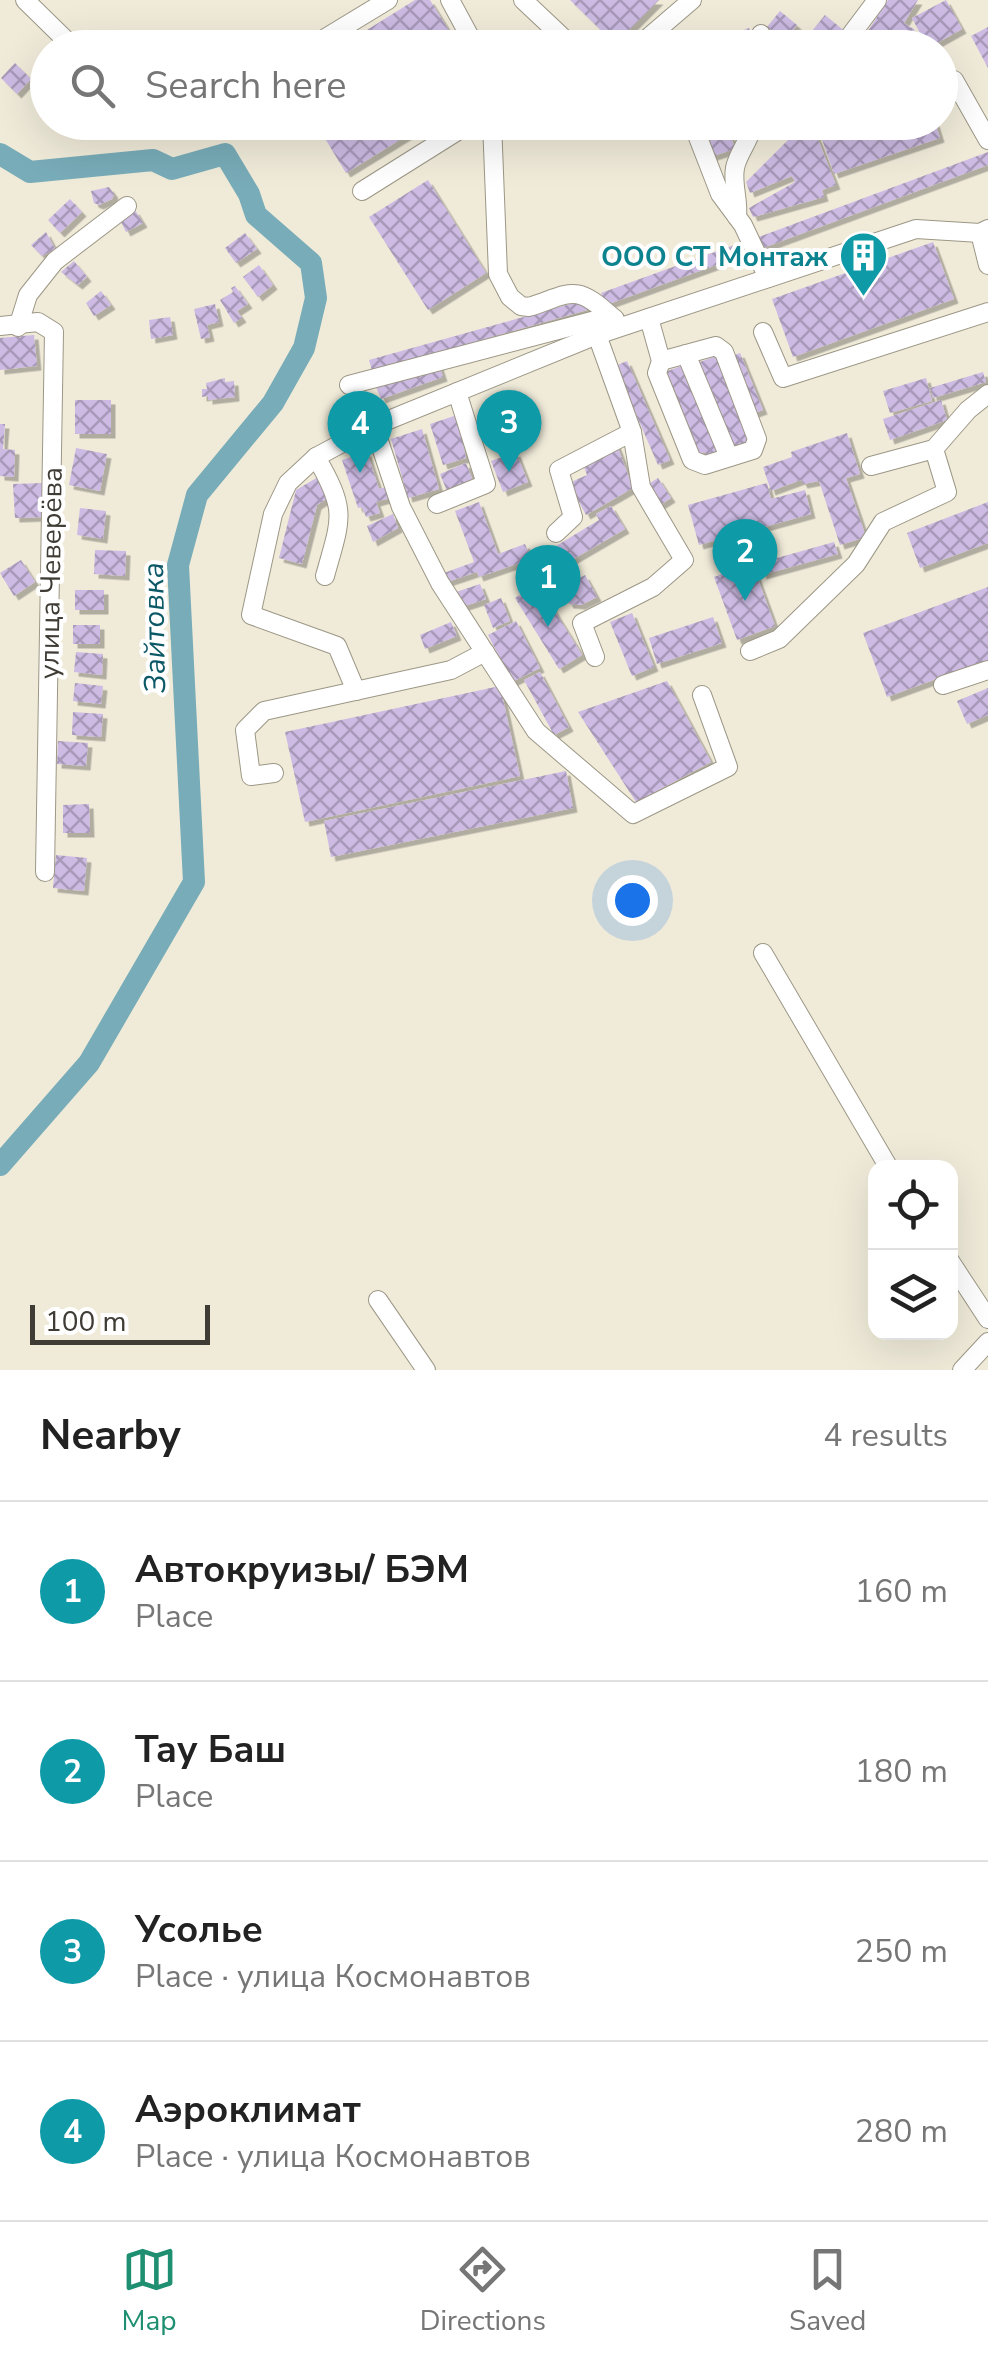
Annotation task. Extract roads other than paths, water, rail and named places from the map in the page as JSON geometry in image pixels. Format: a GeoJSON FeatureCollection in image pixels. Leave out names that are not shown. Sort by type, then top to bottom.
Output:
{"type":"FeatureCollection","features":[{"type":"Feature","properties":{"kind":"street"},"geometry":{"type":"LineString","coordinates":[[24,0],[55,30]]}},
{"type":"Feature","properties":{"kind":"street"},"geometry":{"type":"LineString","coordinates":[[338,30],[388,0]]}},
{"type":"Feature","properties":{"kind":"street"},"geometry":{"type":"LineString","coordinates":[[450,0],[466,30]]}},
{"type":"Feature","properties":{"kind":"street"},"geometry":{"type":"LineString","coordinates":[[523,0],[555,30]]}},
{"type":"Feature","properties":{"kind":"street"},"geometry":{"type":"LineString","coordinates":[[657,30],[692,0]]}},
{"type":"Feature","properties":{"kind":"street"},"geometry":{"type":"LineString","coordinates":[[854,30],[877,0]]}},
{"type":"Feature","properties":{"kind":"street"},"geometry":{"type":"LineString","coordinates":[[958,87],[988,140]]}},
{"type":"Feature","properties":{"kind":"street"},"geometry":{"type":"LineString","coordinates":[[362,191],[443,140]]}},
{"type":"Feature","properties":{"kind":"street"},"geometry":{"type":"LineString","coordinates":[[493,140],[498,274],[510,296],[529,307],[575,292],[588,295],[617,321]]}},
{"type":"Feature","properties":{"kind":"street"},"geometry":{"type":"LineString","coordinates":[[699,140],[720,194],[737,216],[768,278]]}},
{"type":"Feature","properties":{"kind":"street"},"geometry":{"type":"LineString","coordinates":[[737,216],[736,164],[748,140]]}},
{"type":"Feature","properties":{"kind":"street"},"geometry":{"type":"LineString","coordinates":[[9,326],[55,261],[127,206]]}},
{"type":"Feature","properties":{"kind":"street"},"geometry":{"type":"LineString","coordinates":[[349,386],[617,321],[648,318],[916,229],[984,231],[988,265]]}},
{"type":"Feature","properties":{"kind":"street"},"geometry":{"type":"LineString","coordinates":[[764,332],[783,378],[988,312]]}},
{"type":"Feature","properties":{"kind":"street"},"geometry":{"type":"LineString","coordinates":[[648,318],[661,361],[657,374],[692,460],[706,465],[753,450],[757,440],[724,352],[716,346],[661,361]]}},
{"type":"Feature","properties":{"kind":"street"},"geometry":{"type":"LineString","coordinates":[[356,691],[337,646],[250,615],[273,514],[288,483],[316,457],[374,426],[597,334],[617,321]]}},
{"type":"Feature","properties":{"kind":"street","name":"улица Чеверёва"},"geometry":{"type":"LineString","coordinates":[[9,326],[38,322],[54,332],[45,872]]}},
{"type":"Feature","properties":{"kind":"street"},"geometry":{"type":"LineString","coordinates":[[595,657],[582,624],[653,587],[684,560],[641,487],[632,432],[597,334]]}},
{"type":"Feature","properties":{"kind":"street"},"geometry":{"type":"LineString","coordinates":[[686,354],[729,457]]}},
{"type":"Feature","properties":{"kind":"street"},"geometry":{"type":"LineString","coordinates":[[437,504],[486,484],[458,392]]}},
{"type":"Feature","properties":{"kind":"street"},"geometry":{"type":"LineString","coordinates":[[870,466],[934,449],[968,410],[988,394]]}},
{"type":"Feature","properties":{"kind":"street"},"geometry":{"type":"LineString","coordinates":[[374,426],[401,507],[440,583],[536,731],[632,814],[728,767],[702,695]]}},
{"type":"Feature","properties":{"kind":"street"},"geometry":{"type":"LineString","coordinates":[[556,534],[573,516],[559,470],[632,432]]}},
{"type":"Feature","properties":{"kind":"street"},"geometry":{"type":"LineString","coordinates":[[750,651],[779,639],[856,564],[882,522],[948,492],[934,449]]}},
{"type":"Feature","properties":{"kind":"street"},"geometry":{"type":"LineString","coordinates":[[316,457],[330,481],[342,516],[325,576]]}},
{"type":"Feature","properties":{"kind":"street"},"geometry":{"type":"LineString","coordinates":[[274,773],[252,776],[245,730],[264,711],[451,670],[485,652]]}},
{"type":"Feature","properties":{"kind":"street"},"geometry":{"type":"LineString","coordinates":[[943,685],[988,670]]}},
{"type":"Feature","properties":{"kind":"street"},"geometry":{"type":"LineString","coordinates":[[763,953],[885,1160]]}},
{"type":"Feature","properties":{"kind":"street"},"geometry":{"type":"LineString","coordinates":[[958,1274],[988,1319]]}},
{"type":"Feature","properties":{"kind":"street"},"geometry":{"type":"LineString","coordinates":[[378,1300],[426,1370]]}},
{"type":"Feature","properties":{"kind":"street"},"geometry":{"type":"LineString","coordinates":[[962,1370],[988,1342]]}},
{"type":"Feature","properties":{"kind":"waterway","name":"Зайтовка"},"geometry":{"type":"LineString","coordinates":[[0,154],[30,172],[153,160],[172,169],[225,154],[249,194],[256,215],[311,263],[316,298],[304,348],[273,403],[197,495],[178,565],[194,882],[89,1063],[0,1165]]}},
{"type":"Feature","properties":{"kind":"place","name":"ООО СТ Монтаж"},"geometry":{"type":"Point","coordinates":[863,298]}},
{"type":"Feature","properties":{"kind":"place","name":"Усолье"},"geometry":{"type":"Point","coordinates":[509,472]}},
{"type":"Feature","properties":{"kind":"place","name":"Аэроклимат"},"geometry":{"type":"Point","coordinates":[360,473]}},
{"type":"Feature","properties":{"kind":"place","name":"Тау Баш"},"geometry":{"type":"Point","coordinates":[745,601]}},
{"type":"Feature","properties":{"kind":"place","name":"Автокруизы/ БЭМ"},"geometry":{"type":"Point","coordinates":[548,627]}}]}
